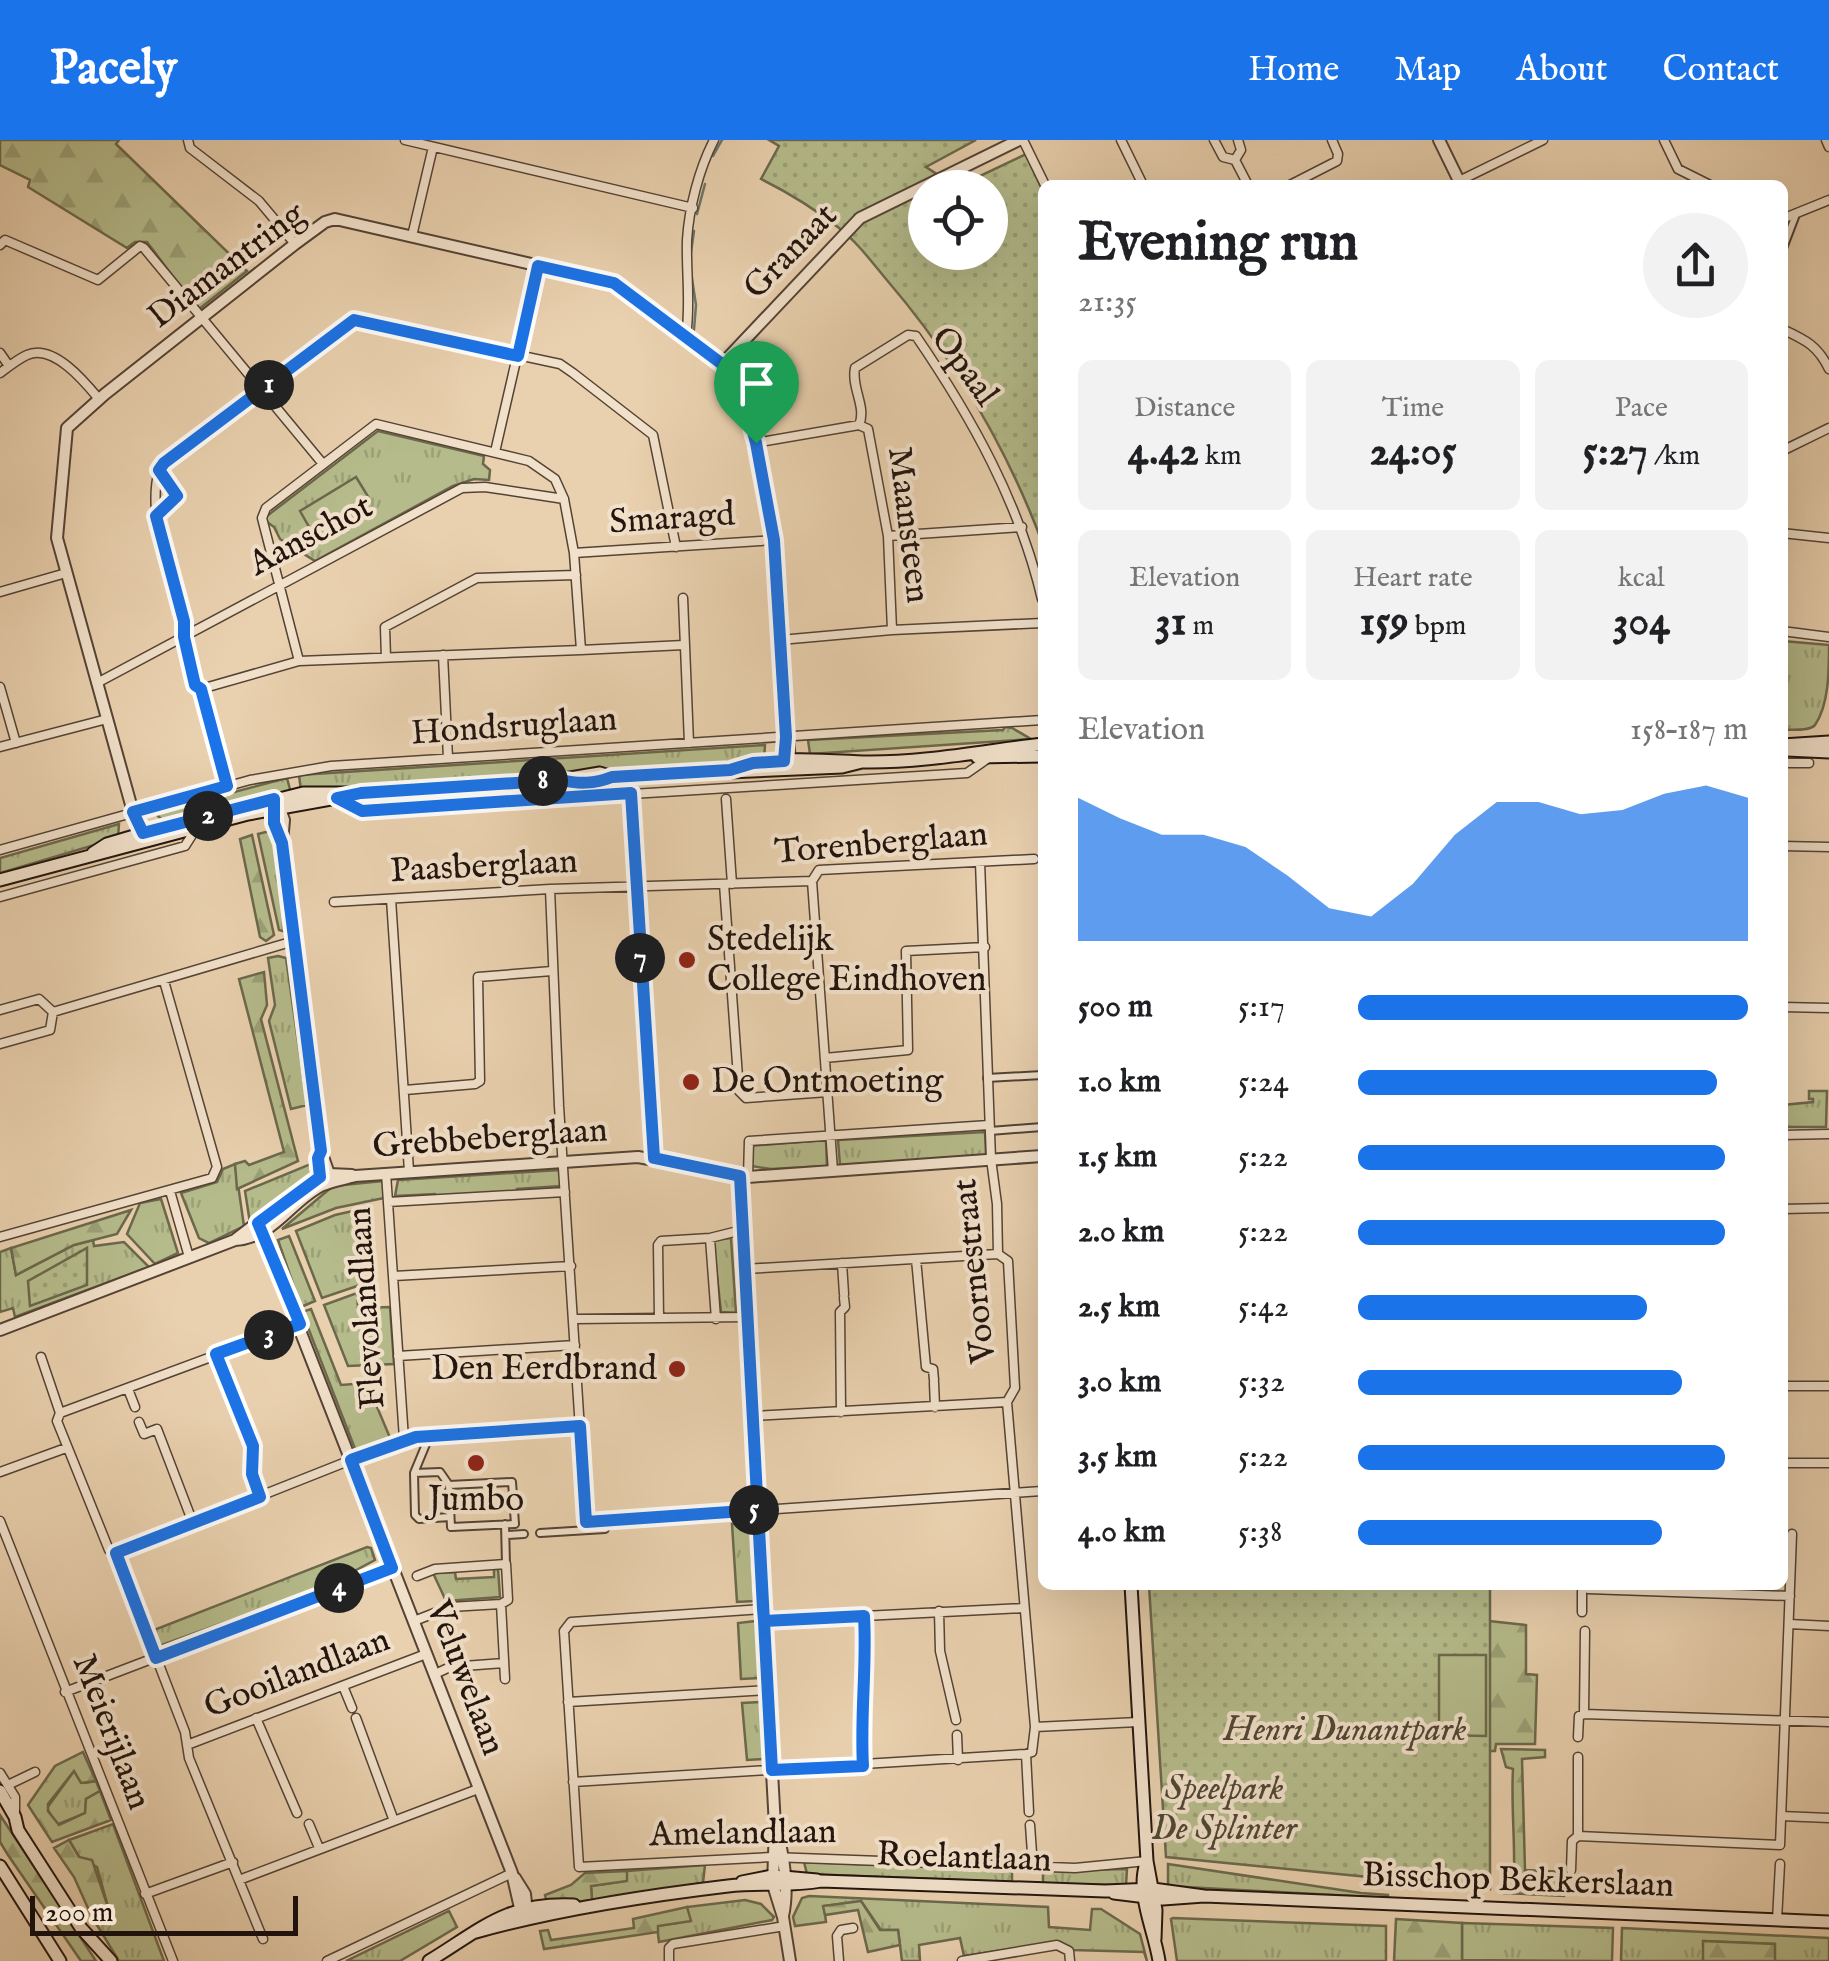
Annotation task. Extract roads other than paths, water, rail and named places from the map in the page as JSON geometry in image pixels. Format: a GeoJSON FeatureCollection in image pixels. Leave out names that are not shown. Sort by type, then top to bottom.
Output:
{"type":"FeatureCollection","features":[{"type":"Feature","properties":{"kind":"main road"},"geometry":{"type":"LineString","coordinates":[[1788,746],[1829,742]]}},
{"type":"Feature","properties":{"kind":"main road","name":"Hondsruglaan"},"geometry":{"type":"LineString","coordinates":[[140,837],[197,827],[330,791],[361,793],[560,780],[600,773],[612,777],[788,764],[842,767],[862,762],[968,756],[1038,745]]}},
{"type":"Feature","properties":{"kind":"main road"},"geometry":{"type":"LineString","coordinates":[[1788,748],[1829,752]]}},
{"type":"Feature","properties":{"kind":"main road","name":"Hondsruglaan"},"geometry":{"type":"LineString","coordinates":[[968,756],[1038,756]]}},
{"type":"Feature","properties":{"kind":"main road","name":"Hondsruglaan"},"geometry":{"type":"LineString","coordinates":[[0,880],[140,837],[276,805],[361,793]]}},
{"type":"Feature","properties":{"kind":"main road"},"geometry":{"type":"LineString","coordinates":[[1131,1590],[1146,1861],[1159,1961]]}},
{"type":"Feature","properties":{"kind":"main road"},"geometry":{"type":"LineString","coordinates":[[4,1788],[18,1830],[81,1928],[111,1961]]}},
{"type":"Feature","properties":{"kind":"main road"},"geometry":{"type":"LineString","coordinates":[[0,1866],[60,1961]]}},
{"type":"Feature","properties":{"kind":"main road","name":"Roelantlaan"},"geometry":{"type":"LineString","coordinates":[[430,1961],[476,1932],[525,1911],[593,1906],[778,1880],[1149,1894]]}},
{"type":"Feature","properties":{"kind":"main road","name":"Bisschop Bekkerslaan"},"geometry":{"type":"LineString","coordinates":[[1149,1894],[1829,1922]]}},
{"type":"Feature","properties":{"kind":"street"},"geometry":{"type":"LineString","coordinates":[[188,140],[190,148],[258,201],[295,244]]}},
{"type":"Feature","properties":{"kind":"street"},"geometry":{"type":"LineString","coordinates":[[405,140],[693,208]]}},
{"type":"Feature","properties":{"kind":"street"},"geometry":{"type":"LineString","coordinates":[[686,336],[690,309],[688,239],[704,159],[714,140]]}},
{"type":"Feature","properties":{"kind":"street"},"geometry":{"type":"LineString","coordinates":[[1021,140],[1042,180]]}},
{"type":"Feature","properties":{"kind":"street","name":"Granaat"},"geometry":{"type":"LineString","coordinates":[[722,364],[860,218],[1021,140]]}},
{"type":"Feature","properties":{"kind":"street"},"geometry":{"type":"LineString","coordinates":[[1121,140],[1141,180]]}},
{"type":"Feature","properties":{"kind":"street"},"geometry":{"type":"LineString","coordinates":[[1214,140],[1223,157],[1235,160],[1245,180]]}},
{"type":"Feature","properties":{"kind":"street"},"geometry":{"type":"LineString","coordinates":[[1235,160],[1241,150],[1238,140]]}},
{"type":"Feature","properties":{"kind":"street"},"geometry":{"type":"LineString","coordinates":[[1300,180],[1337,161],[1332,140]]}},
{"type":"Feature","properties":{"kind":"street"},"geometry":{"type":"LineString","coordinates":[[1439,140],[1459,180]]}},
{"type":"Feature","properties":{"kind":"street"},"geometry":{"type":"LineString","coordinates":[[1466,180],[1543,140]]}},
{"type":"Feature","properties":{"kind":"street"},"geometry":{"type":"LineString","coordinates":[[1664,140],[1678,169],[1700,180]]}},
{"type":"Feature","properties":{"kind":"street"},"geometry":{"type":"LineString","coordinates":[[1826,140],[1829,147]]}},
{"type":"Feature","properties":{"kind":"street"},"geometry":{"type":"LineString","coordinates":[[412,236],[433,147]]}},
{"type":"Feature","properties":{"kind":"street"},"geometry":{"type":"LineString","coordinates":[[1788,218],[1829,200]]}},
{"type":"Feature","properties":{"kind":"street"},"geometry":{"type":"LineString","coordinates":[[1788,240],[1795,216]]}},
{"type":"Feature","properties":{"kind":"street","name":"Diamantring"},"geometry":{"type":"LineString","coordinates":[[140,837],[57,538],[65,436],[71,422],[99,399],[295,244],[324,222],[335,219],[614,283],[740,381],[774,540],[788,764]]}},
{"type":"Feature","properties":{"kind":"street"},"geometry":{"type":"LineString","coordinates":[[0,245],[6,240],[98,280],[140,246],[323,464]]}},
{"type":"Feature","properties":{"kind":"street"},"geometry":{"type":"LineString","coordinates":[[496,452],[538,266]]}},
{"type":"Feature","properties":{"kind":"street"},"geometry":{"type":"LineString","coordinates":[[227,786],[201,689],[195,685],[184,621],[156,516],[154,491],[159,470],[354,320],[560,364],[653,435],[676,548]]}},
{"type":"Feature","properties":{"kind":"street"},"geometry":{"type":"LineString","coordinates":[[1788,332],[1812,342],[1829,369]]}},
{"type":"Feature","properties":{"kind":"street","name":"Opaal"},"geometry":{"type":"LineString","coordinates":[[859,425],[863,416],[852,380],[855,368],[908,335],[916,336],[976,428],[1022,527],[1038,585]]}},
{"type":"Feature","properties":{"kind":"street"},"geometry":{"type":"LineString","coordinates":[[0,353],[10,366]]}},
{"type":"Feature","properties":{"kind":"street"},"geometry":{"type":"LineString","coordinates":[[0,373],[30,353],[40,353],[75,369],[99,399]]}},
{"type":"Feature","properties":{"kind":"street"},"geometry":{"type":"LineString","coordinates":[[299,661],[262,518],[266,508],[376,424],[530,461],[555,479],[564,499],[574,554],[582,650]]}},
{"type":"Feature","properties":{"kind":"street","name":"Maansteen"},"geometry":{"type":"LineString","coordinates":[[756,443],[859,425],[868,429],[888,536],[892,630],[780,640]]}},
{"type":"Feature","properties":{"kind":"street"},"geometry":{"type":"LineString","coordinates":[[1788,448],[1829,428]]}},
{"type":"Feature","properties":{"kind":"street"},"geometry":{"type":"LineString","coordinates":[[156,516],[177,496],[159,470]]}},
{"type":"Feature","properties":{"kind":"street","name":"Aanschot"},"geometry":{"type":"LineString","coordinates":[[97,683],[462,488],[564,499]]}},
{"type":"Feature","properties":{"kind":"street"},"geometry":{"type":"LineString","coordinates":[[888,536],[1022,527]]}},
{"type":"Feature","properties":{"kind":"street"},"geometry":{"type":"LineString","coordinates":[[1788,534],[1829,538]]}},
{"type":"Feature","properties":{"kind":"street","name":"Smaragd"},"geometry":{"type":"LineString","coordinates":[[574,554],[774,540]]}},
{"type":"Feature","properties":{"kind":"street"},"geometry":{"type":"LineString","coordinates":[[0,592],[66,573]]}},
{"type":"Feature","properties":{"kind":"street"},"geometry":{"type":"LineString","coordinates":[[386,658],[385,627],[477,578],[576,574]]}},
{"type":"Feature","properties":{"kind":"street"},"geometry":{"type":"LineString","coordinates":[[683,598],[689,743]]}},
{"type":"Feature","properties":{"kind":"street"},"geometry":{"type":"LineString","coordinates":[[892,630],[1038,623]]}},
{"type":"Feature","properties":{"kind":"street"},"geometry":{"type":"LineString","coordinates":[[1788,632],[1829,637]]}},
{"type":"Feature","properties":{"kind":"street"},"geometry":{"type":"LineString","coordinates":[[201,689],[299,661],[684,646]]}},
{"type":"Feature","properties":{"kind":"street"},"geometry":{"type":"LineString","coordinates":[[443,655],[448,758]]}},
{"type":"Feature","properties":{"kind":"street"},"geometry":{"type":"LineString","coordinates":[[0,687],[16,743]]}},
{"type":"Feature","properties":{"kind":"street"},"geometry":{"type":"LineString","coordinates":[[0,748],[108,719]]}},
{"type":"Feature","properties":{"kind":"street","name":"Hondsruglaan"},"geometry":{"type":"LineString","coordinates":[[0,850],[227,786],[331,766],[1038,720]]}},
{"type":"Feature","properties":{"kind":"street","name":"Hondsruglaan"},"geometry":{"type":"LineString","coordinates":[[337,798],[362,811],[966,773],[987,759]]}},
{"type":"Feature","properties":{"kind":"street"},"geometry":{"type":"LineString","coordinates":[[1788,763],[1809,763]]}},
{"type":"Feature","properties":{"kind":"street","name":"Torenberglaan"},"geometry":{"type":"LineString","coordinates":[[726,787],[728,884]]}},
{"type":"Feature","properties":{"kind":"street"},"geometry":{"type":"LineString","coordinates":[[631,793],[654,1158]]}},
{"type":"Feature","properties":{"kind":"street"},"geometry":{"type":"LineString","coordinates":[[0,1330],[235,1240],[261,1227],[325,1178],[276,805]]}},
{"type":"Feature","properties":{"kind":"street","name":"Hondsruglaan"},"geometry":{"type":"LineString","coordinates":[[0,897],[185,846],[197,827]]}},
{"type":"Feature","properties":{"kind":"street"},"geometry":{"type":"LineString","coordinates":[[1788,846],[1829,847]]}},
{"type":"Feature","properties":{"kind":"street","name":"Torenberglaan"},"geometry":{"type":"LineString","coordinates":[[636,888],[812,881],[819,870],[1034,859]]}},
{"type":"Feature","properties":{"kind":"street","name":"Voornestraat"},"geometry":{"type":"LineString","coordinates":[[980,862],[991,1159],[998,1254],[1008,1262],[1015,1388],[1006,1402],[1035,1727]]}},
{"type":"Feature","properties":{"kind":"street"},"geometry":{"type":"LineString","coordinates":[[812,881],[833,1171]]}},
{"type":"Feature","properties":{"kind":"street"},"geometry":{"type":"LineString","coordinates":[[728,884],[738,1092],[746,1098],[828,1092]]}},
{"type":"Feature","properties":{"kind":"street","name":"Paasberglaan"},"geometry":{"type":"LineString","coordinates":[[334,902],[636,888]]}},
{"type":"Feature","properties":{"kind":"street"},"geometry":{"type":"LineString","coordinates":[[550,889],[586,1522],[605,1525]]}},
{"type":"Feature","properties":{"kind":"street"},"geometry":{"type":"LineString","coordinates":[[391,899],[409,1172]]}},
{"type":"Feature","properties":{"kind":"street"},"geometry":{"type":"LineString","coordinates":[[53,1012],[294,941]]}},
{"type":"Feature","properties":{"kind":"street"},"geometry":{"type":"LineString","coordinates":[[825,1058],[908,1050],[906,951],[985,947]]}},
{"type":"Feature","properties":{"kind":"street"},"geometry":{"type":"LineString","coordinates":[[405,1090],[480,1081],[478,977],[552,972]]}},
{"type":"Feature","properties":{"kind":"street"},"geometry":{"type":"LineString","coordinates":[[0,1237],[212,1178],[217,1170],[164,981]]}},
{"type":"Feature","properties":{"kind":"street"},"geometry":{"type":"LineString","coordinates":[[0,1010],[39,999],[53,1012]]}},
{"type":"Feature","properties":{"kind":"street"},"geometry":{"type":"LineString","coordinates":[[1788,1008],[1829,1008]]}},
{"type":"Feature","properties":{"kind":"street"},"geometry":{"type":"LineString","coordinates":[[0,1044],[50,1030],[53,1012]]}},
{"type":"Feature","properties":{"kind":"street"},"geometry":{"type":"LineString","coordinates":[[987,1078],[1038,1074]]}},
{"type":"Feature","properties":{"kind":"street"},"geometry":{"type":"LineString","coordinates":[[790,1961],[778,1880],[742,1230],[749,1141],[1038,1128]]}},
{"type":"Feature","properties":{"kind":"street"},"geometry":{"type":"LineString","coordinates":[[1788,1135],[1829,1134]]}},
{"type":"Feature","properties":{"kind":"street","name":"Grebbeberglaan"},"geometry":{"type":"LineString","coordinates":[[325,1178],[654,1158],[744,1176],[1038,1156]]}},
{"type":"Feature","properties":{"kind":"street","name":"Flevolandlaan"},"geometry":{"type":"LineString","coordinates":[[386,1174],[404,1439]]}},
{"type":"Feature","properties":{"kind":"street"},"geometry":{"type":"LineString","coordinates":[[170,1190],[189,1257]]}},
{"type":"Feature","properties":{"kind":"street","name":"Grebbeberglaan"},"geometry":{"type":"LineString","coordinates":[[388,1202],[566,1192]]}},
{"type":"Feature","properties":{"kind":"street"},"geometry":{"type":"LineString","coordinates":[[1788,1209],[1829,1208]]}},
{"type":"Feature","properties":{"kind":"street","name":"Veluwelaan"},"geometry":{"type":"LineString","coordinates":[[261,1227],[525,1911]]}},
{"type":"Feature","properties":{"kind":"street"},"geometry":{"type":"LineString","coordinates":[[659,1318],[661,1240],[710,1238],[742,1230]]}},
{"type":"Feature","properties":{"kind":"street"},"geometry":{"type":"LineString","coordinates":[[710,1238],[716,1319]]}},
{"type":"Feature","properties":{"kind":"street"},"geometry":{"type":"LineString","coordinates":[[744,1269],[998,1254]]}},
{"type":"Feature","properties":{"kind":"street"},"geometry":{"type":"LineString","coordinates":[[916,1259],[926,1367],[933,1369],[935,1407]]}},
{"type":"Feature","properties":{"kind":"street"},"geometry":{"type":"LineString","coordinates":[[841,1412],[840,1312],[845,1307],[842,1263]]}},
{"type":"Feature","properties":{"kind":"street"},"geometry":{"type":"LineString","coordinates":[[394,1276],[571,1266]]}},
{"type":"Feature","properties":{"kind":"street"},"geometry":{"type":"LineString","coordinates":[[575,1319],[747,1317]]}},
{"type":"Feature","properties":{"kind":"street"},"geometry":{"type":"LineString","coordinates":[[60,1414],[300,1324]]}},
{"type":"Feature","properties":{"kind":"street"},"geometry":{"type":"LineString","coordinates":[[398,1356],[575,1346]]}},
{"type":"Feature","properties":{"kind":"street"},"geometry":{"type":"LineString","coordinates":[[216,1354],[253,1446],[252,1474],[260,1497]]}},
{"type":"Feature","properties":{"kind":"street"},"geometry":{"type":"LineString","coordinates":[[41,1358],[60,1414],[57,1421],[66,1448],[108,1550],[116,1553],[404,1439],[580,1426]]}},
{"type":"Feature","properties":{"kind":"street"},"geometry":{"type":"LineString","coordinates":[[1788,1386],[1829,1386]]}},
{"type":"Feature","properties":{"kind":"street"},"geometry":{"type":"LineString","coordinates":[[128,1388],[144,1434],[157,1429],[192,1523]]}},
{"type":"Feature","properties":{"kind":"street"},"geometry":{"type":"LineString","coordinates":[[752,1416],[1006,1402]]}},
{"type":"Feature","properties":{"kind":"street"},"geometry":{"type":"LineString","coordinates":[[430,1436],[414,1473],[415,1515],[419,1519],[450,1517]]}},
{"type":"Feature","properties":{"kind":"street"},"geometry":{"type":"LineString","coordinates":[[0,1472],[66,1448]]}},
{"type":"Feature","properties":{"kind":"street"},"geometry":{"type":"LineString","coordinates":[[1788,1463],[1829,1463]]}},
{"type":"Feature","properties":{"kind":"street"},"geometry":{"type":"LineString","coordinates":[[414,1473],[440,1472],[449,1485],[451,1527],[515,1524],[512,1482],[449,1485]]}},
{"type":"Feature","properties":{"kind":"street"},"geometry":{"type":"LineString","coordinates":[[540,1533],[758,1510],[1038,1491]]}},
{"type":"Feature","properties":{"kind":"street","name":"Meierijlaan"},"geometry":{"type":"LineString","coordinates":[[0,1522],[83,1749],[173,1961]]}},
{"type":"Feature","properties":{"kind":"street"},"geometry":{"type":"LineString","coordinates":[[414,1621],[450,1607],[501,1604],[508,1600],[505,1524]]}},
{"type":"Feature","properties":{"kind":"street"},"geometry":{"type":"LineString","coordinates":[[506,1534],[524,1534]]}},
{"type":"Feature","properties":{"kind":"street"},"geometry":{"type":"LineString","coordinates":[[1570,1870],[1572,1841],[1578,1836],[1780,1845],[1792,1534]]}},
{"type":"Feature","properties":{"kind":"street"},"geometry":{"type":"LineString","coordinates":[[116,1553],[185,1732],[188,1758],[263,1940]]}},
{"type":"Feature","properties":{"kind":"street"},"geometry":{"type":"LineString","coordinates":[[417,1576],[436,1569],[506,1564]]}},
{"type":"Feature","properties":{"kind":"street"},"geometry":{"type":"LineString","coordinates":[[65,1692],[392,1568]]}},
{"type":"Feature","properties":{"kind":"street"},"geometry":{"type":"LineString","coordinates":[[1582,1612],[1584,1590]]}},
{"type":"Feature","properties":{"kind":"street"},"geometry":{"type":"LineString","coordinates":[[1655,1590],[1790,1596]]}},
{"type":"Feature","properties":{"kind":"street"},"geometry":{"type":"LineString","coordinates":[[501,1604],[506,1679]]}},
{"type":"Feature","properties":{"kind":"street"},"geometry":{"type":"LineString","coordinates":[[1024,1608],[864,1616],[764,1615],[571,1622],[564,1632],[573,1782],[1026,1754],[1036,1744],[1035,1727],[1138,1722]]}},
{"type":"Feature","properties":{"kind":"street"},"geometry":{"type":"LineString","coordinates":[[939,1611],[940,1651],[956,1720],[958,1760]]}},
{"type":"Feature","properties":{"kind":"street"},"geometry":{"type":"LineString","coordinates":[[863,1766],[864,1616]]}},
{"type":"Feature","properties":{"kind":"street"},"geometry":{"type":"LineString","coordinates":[[1789,1624],[1829,1626]]}},
{"type":"Feature","properties":{"kind":"street"},"geometry":{"type":"LineString","coordinates":[[1584,1714],[1586,1631]]}},
{"type":"Feature","properties":{"kind":"street","name":"Gooilandlaan"},"geometry":{"type":"LineString","coordinates":[[187,1745],[426,1654]]}},
{"type":"Feature","properties":{"kind":"street"},"geometry":{"type":"LineString","coordinates":[[435,1674],[450,1667],[504,1663]]}},
{"type":"Feature","properties":{"kind":"street"},"geometry":{"type":"LineString","coordinates":[[343,1686],[394,1821]]}},
{"type":"Feature","properties":{"kind":"street"},"geometry":{"type":"LineString","coordinates":[[568,1702],[768,1690]]}},
{"type":"Feature","properties":{"kind":"street"},"geometry":{"type":"LineString","coordinates":[[1578,1736],[1578,1716],[1584,1714],[1829,1722]]}},
{"type":"Feature","properties":{"kind":"street"},"geometry":{"type":"LineString","coordinates":[[256,1718],[297,1813],[309,1824],[319,1848]]}},
{"type":"Feature","properties":{"kind":"street"},"geometry":{"type":"LineString","coordinates":[[1026,1754],[1033,1867]]}},
{"type":"Feature","properties":{"kind":"street"},"geometry":{"type":"LineString","coordinates":[[1578,1757],[1578,1836]]}},
{"type":"Feature","properties":{"kind":"street"},"geometry":{"type":"LineString","coordinates":[[0,1772],[4,1788],[35,1772]]}},
{"type":"Feature","properties":{"kind":"street","name":"Amelandlaan"},"geometry":{"type":"LineString","coordinates":[[573,1782],[579,1867],[777,1857],[1075,1868],[1146,1861]]}},
{"type":"Feature","properties":{"kind":"street"},"geometry":{"type":"LineString","coordinates":[[239,1880],[478,1789]]}},
{"type":"Feature","properties":{"kind":"street"},"geometry":{"type":"LineString","coordinates":[[1782,1816],[1829,1818]]}},
{"type":"Feature","properties":{"kind":"street"},"geometry":{"type":"LineString","coordinates":[[145,1894],[232,1862]]}},
{"type":"Feature","properties":{"kind":"street"},"geometry":{"type":"LineString","coordinates":[[1778,1920],[1780,1864]]}},
{"type":"Feature","properties":{"kind":"street"},"geometry":{"type":"LineString","coordinates":[[327,1961],[512,1873]]}},
{"type":"Feature","properties":{"kind":"street"},"geometry":{"type":"LineString","coordinates":[[669,1961],[672,1944],[784,1921]]}},
{"type":"Feature","properties":{"kind":"street"},"geometry":{"type":"LineString","coordinates":[[839,1961],[837,1936],[841,1930],[854,1928]]}},
{"type":"Feature","properties":{"kind":"street"},"geometry":{"type":"LineString","coordinates":[[962,1961],[1057,1945],[1069,1956]]}},
{"type":"Feature","properties":{"kind":"waterway"},"geometry":{"type":"LineString","coordinates":[[713,156],[722,140]]}},
{"type":"Feature","properties":{"kind":"waterway"},"geometry":{"type":"LineString","coordinates":[[697,214],[705,184]]}},
{"type":"Feature","properties":{"kind":"waterway"},"geometry":{"type":"LineString","coordinates":[[691,252],[694,231]]}},
{"type":"Feature","properties":{"kind":"waterway"},"geometry":{"type":"LineString","coordinates":[[691,272],[696,305],[694,330]]}},
{"type":"Feature","properties":{"kind":"place","name":"Stedelijk College Eindhoven"},"geometry":{"type":"Point","coordinates":[687,960]}},
{"type":"Feature","properties":{"kind":"place","name":"De Ontmoeting"},"geometry":{"type":"Point","coordinates":[691,1082]}},
{"type":"Feature","properties":{"kind":"place","name":"Den Eerdbrand"},"geometry":{"type":"Point","coordinates":[677,1369]}},
{"type":"Feature","properties":{"kind":"place","name":"Jumbo"},"geometry":{"type":"Point","coordinates":[476,1463]}},
{"type":"Feature","properties":{"kind":"park label","name":"Henri Dunantpark"},"geometry":{"type":"Point","coordinates":[1345,1730]}},
{"type":"Feature","properties":{"kind":"park label","name":"Speelpark De Splinter"},"geometry":{"type":"Point","coordinates":[1224,1809]}}]}
